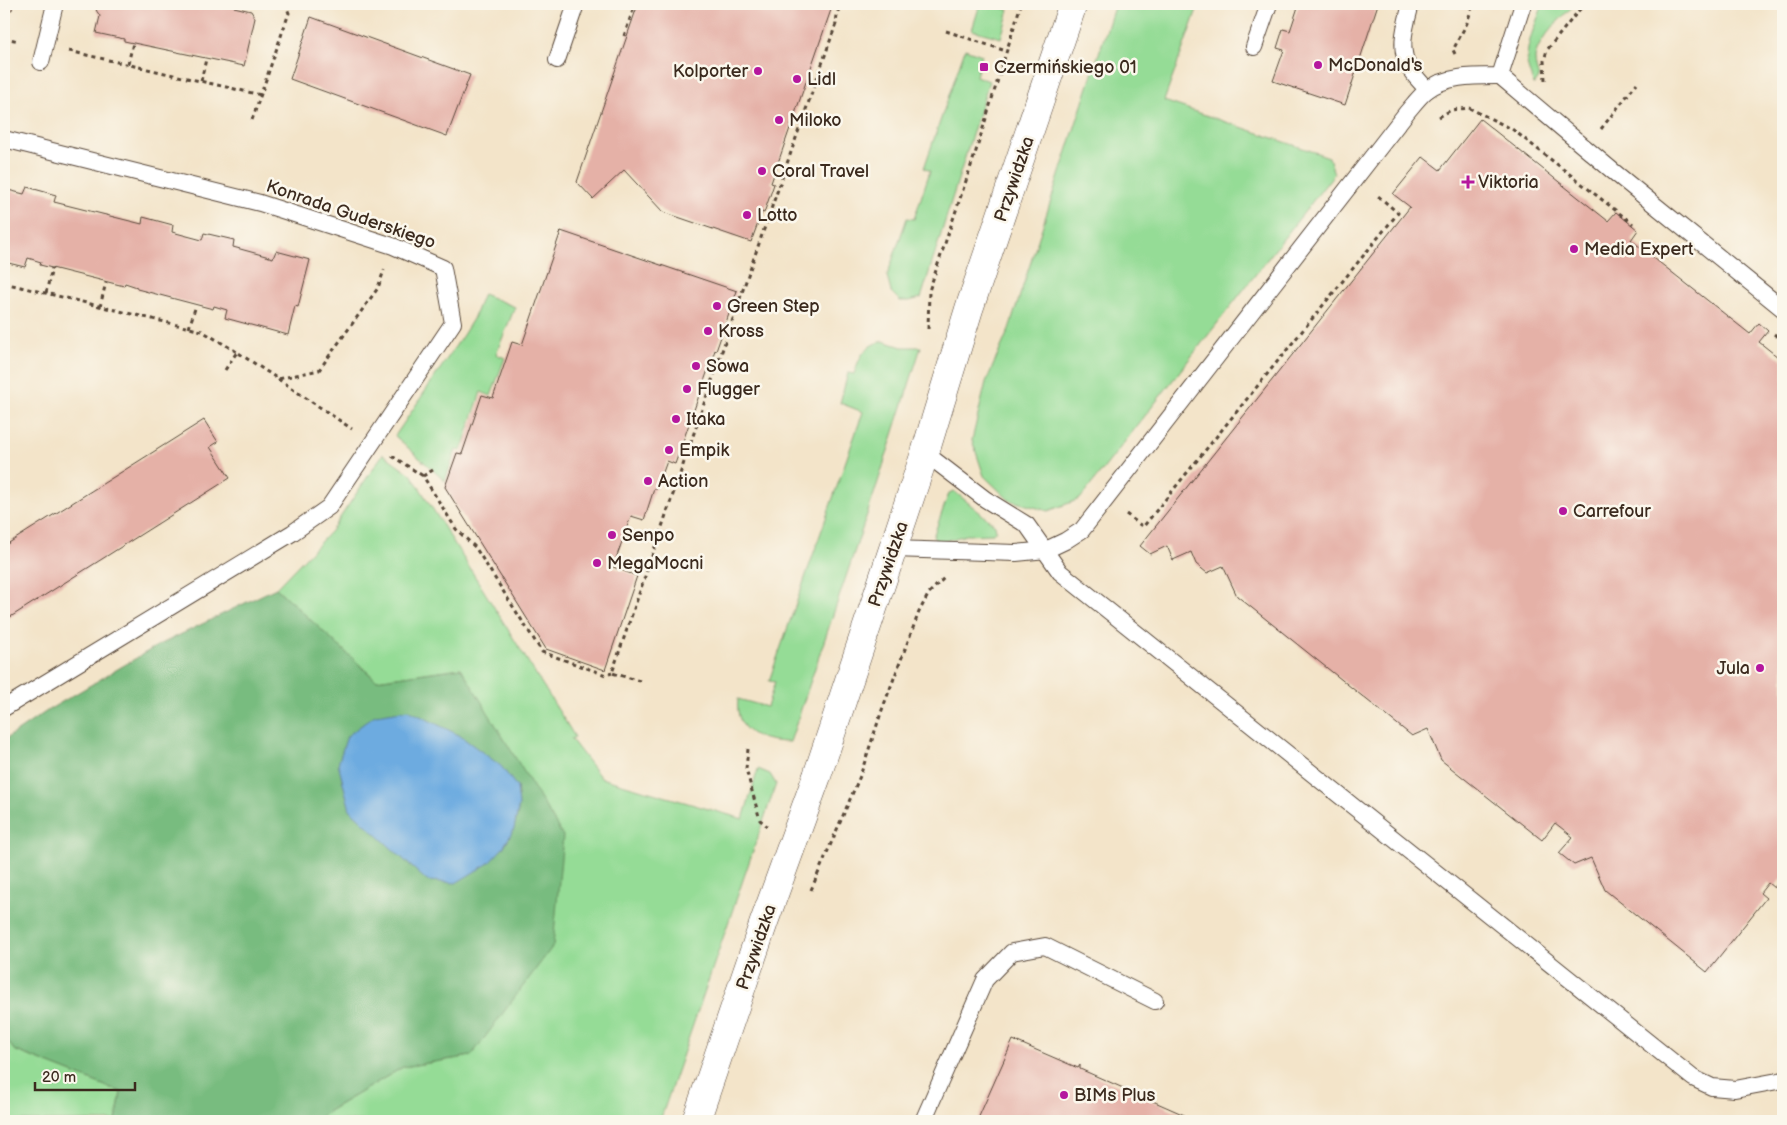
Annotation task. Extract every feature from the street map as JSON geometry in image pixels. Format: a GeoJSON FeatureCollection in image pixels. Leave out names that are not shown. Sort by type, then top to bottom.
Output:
{"type":"FeatureCollection","features":[{"type":"Feature","properties":{"kind":"street","name":"Przywidzka"},"geometry":{"type":"LineString","coordinates":[[696,1121],[893,549],[970,309],[1072,4]]}},
{"type":"Feature","properties":{"kind":"lane"},"geometry":{"type":"LineString","coordinates":[[41,62],[55,4]]}},
{"type":"Feature","properties":{"kind":"lane"},"geometry":{"type":"LineString","coordinates":[[557,60],[576,4]]}},
{"type":"Feature","properties":{"kind":"lane"},"geometry":{"type":"LineString","coordinates":[[1254,47],[1269,4]]}},
{"type":"Feature","properties":{"kind":"lane"},"geometry":{"type":"LineString","coordinates":[[1411,4],[1403,34],[1405,55],[1409,68],[1427,90]]}},
{"type":"Feature","properties":{"kind":"lane"},"geometry":{"type":"LineString","coordinates":[[1500,76],[1523,4]]}},
{"type":"Feature","properties":{"kind":"lane"},"geometry":{"type":"LineString","coordinates":[[893,549],[1016,553],[1046,550],[1082,530],[1407,112],[1427,90],[1461,77],[1500,76],[1614,172],[1783,309]]}},
{"type":"Feature","properties":{"kind":"lane","name":"Konrada Guderskiego"},"geometry":{"type":"LineString","coordinates":[[4,139],[260,203],[393,246],[443,268],[453,324],[328,507],[292,533],[4,708]]}},
{"type":"Feature","properties":{"kind":"lane"},"geometry":{"type":"LineString","coordinates":[[925,453],[985,500],[1028,525],[1060,572],[1693,1078],[1712,1087],[1734,1089],[1783,1080]]}},
{"type":"Feature","properties":{"kind":"lane"},"geometry":{"type":"LineString","coordinates":[[923,1121],[985,980],[1012,952],[1045,946],[1156,1001]]}},
{"type":"Feature","properties":{"kind":"path"},"geometry":{"type":"LineString","coordinates":[[252,120],[289,13],[285,4]]}},
{"type":"Feature","properties":{"kind":"path"},"geometry":{"type":"LineString","coordinates":[[624,36],[635,4]]}},
{"type":"Feature","properties":{"kind":"path"},"geometry":{"type":"LineString","coordinates":[[612,673],[836,24],[840,4]]}},
{"type":"Feature","properties":{"kind":"path"},"geometry":{"type":"LineString","coordinates":[[928,337],[930,291],[1021,4]]}},
{"type":"Feature","properties":{"kind":"path"},"geometry":{"type":"LineString","coordinates":[[1512,129],[1546,87],[1544,62],[1547,50],[1584,4]]}},
{"type":"Feature","properties":{"kind":"path"},"geometry":{"type":"LineString","coordinates":[[946,31],[1006,51]]}},
{"type":"Feature","properties":{"kind":"path"},"geometry":{"type":"LineString","coordinates":[[128,64],[133,43]]}},
{"type":"Feature","properties":{"kind":"path"},"geometry":{"type":"LineString","coordinates":[[64,50],[262,94]]}},
{"type":"Feature","properties":{"kind":"path"},"geometry":{"type":"LineString","coordinates":[[201,81],[206,59]]}},
{"type":"Feature","properties":{"kind":"path"},"geometry":{"type":"LineString","coordinates":[[1599,132],[1637,83]]}},
{"type":"Feature","properties":{"kind":"path"},"geometry":{"type":"LineString","coordinates":[[1432,121],[1451,110],[1469,108],[1512,129],[1636,226]]}},
{"type":"Feature","properties":{"kind":"path"},"geometry":{"type":"LineString","coordinates":[[1107,499],[1143,527],[1398,213],[1377,194],[1382,187]]}},
{"type":"Feature","properties":{"kind":"path"},"geometry":{"type":"LineString","coordinates":[[278,379],[319,370],[326,362],[378,288],[393,246]]}},
{"type":"Feature","properties":{"kind":"path"},"geometry":{"type":"LineString","coordinates":[[46,293],[52,268]]}},
{"type":"Feature","properties":{"kind":"path"},"geometry":{"type":"LineString","coordinates":[[100,306],[106,282]]}},
{"type":"Feature","properties":{"kind":"path"},"geometry":{"type":"LineString","coordinates":[[4,283],[202,331],[237,352],[423,476],[456,530],[475,547],[542,652],[606,675],[612,673],[640,682]]}},
{"type":"Feature","properties":{"kind":"path"},"geometry":{"type":"LineString","coordinates":[[189,328],[196,305]]}},
{"type":"Feature","properties":{"kind":"path"},"geometry":{"type":"LineString","coordinates":[[1768,329],[1783,341]]}},
{"type":"Feature","properties":{"kind":"path"},"geometry":{"type":"LineString","coordinates":[[225,370],[237,352]]}},
{"type":"Feature","properties":{"kind":"path"},"geometry":{"type":"LineString","coordinates":[[326,362],[330,365]]}},
{"type":"Feature","properties":{"kind":"path"},"geometry":{"type":"LineString","coordinates":[[423,476],[433,470]]}},
{"type":"Feature","properties":{"kind":"path"},"geometry":{"type":"LineString","coordinates":[[808,897],[860,776],[882,710],[919,612],[929,593],[941,580],[950,575]]}},
{"type":"Feature","properties":{"kind":"path"},"geometry":{"type":"LineString","coordinates":[[748,749],[746,769],[760,820],[768,826]]}},
{"type":"Feature","properties":{"kind":"green space"},"geometry":{"type":"Polygon","coordinates":[[[980,4],[991,4],[1009,10],[1001,38],[972,30],[980,4]]]}},
{"type":"Feature","properties":{"kind":"green space"},"geometry":{"type":"Polygon","coordinates":[[[1115,4],[1199,4],[1164,101],[1329,157],[1334,174],[1080,499],[1048,511],[1009,500],[984,476],[972,440],[986,382],[1009,329],[1115,4]]]}},
{"type":"Feature","properties":{"kind":"green space"},"geometry":{"type":"Polygon","coordinates":[[[1543,4],[1575,4],[1551,29],[1540,44],[1535,59],[1539,78],[1534,85],[1528,68],[1527,55],[1532,32],[1543,4]]]}},
{"type":"Feature","properties":{"kind":"green space"},"geometry":{"type":"Polygon","coordinates":[[[965,49],[982,55],[976,76],[989,81],[921,298],[900,301],[891,292],[887,276],[907,218],[914,219],[930,171],[924,168],[965,49]]]}},
{"type":"Feature","properties":{"kind":"green space"},"geometry":{"type":"Polygon","coordinates":[[[483,294],[515,307],[496,354],[505,358],[491,396],[481,392],[461,451],[456,450],[445,481],[395,436],[473,319],[483,294]]]}},
{"type":"Feature","properties":{"kind":"green space"},"geometry":{"type":"Polygon","coordinates":[[[883,341],[902,347],[921,347],[877,485],[790,742],[769,740],[745,728],[740,720],[738,699],[767,707],[775,682],[769,681],[863,412],[840,403],[848,373],[854,374],[860,358],[867,349],[883,341]]]}},
{"type":"Feature","properties":{"kind":"green space"},"geometry":{"type":"Polygon","coordinates":[[[383,454],[411,474],[575,737],[571,739],[601,778],[743,819],[758,769],[770,774],[776,784],[660,1121],[316,1121],[330,1110],[403,1067],[471,1056],[461,668],[376,680],[276,588],[331,531],[383,454]]]}},
{"type":"Feature","properties":{"kind":"green space"},"geometry":{"type":"Polygon","coordinates":[[[954,491],[995,525],[996,530],[993,534],[966,535],[938,543],[933,537],[949,493],[954,491]]]}},
{"type":"Feature","properties":{"kind":"green space"},"geometry":{"type":"Polygon","coordinates":[[[276,588],[376,680],[461,668],[563,836],[553,946],[471,1056],[403,1067],[330,1110],[316,1121],[116,1121],[121,1092],[14,1050],[4,1036],[4,740],[50,709],[155,647],[276,588]],[[517,787],[503,848],[511,833],[518,812],[517,787]]]}},
{"type":"Feature","properties":{"kind":"green space"},"geometry":{"type":"Polygon","coordinates":[[[4,1036],[14,1050],[121,1092],[116,1121],[4,1121],[4,1036]]]}},
{"type":"Feature","properties":{"kind":"water"},"geometry":{"type":"Polygon","coordinates":[[[408,710],[459,735],[501,766],[517,787],[519,805],[514,829],[503,848],[489,863],[456,883],[427,881],[350,810],[338,764],[347,736],[375,715],[408,710]]]}},
{"type":"Feature","properties":{"kind":"building"},"geometry":{"type":"Polygon","coordinates":[[[4,4],[13,4],[12,10],[4,9],[4,4]]]}},
{"type":"Feature","properties":{"kind":"building"},"geometry":{"type":"Polygon","coordinates":[[[102,4],[235,4],[234,7],[251,11],[255,18],[244,66],[124,41],[124,39],[96,33],[100,16],[96,10],[102,4]]]}},
{"type":"Feature","properties":{"kind":"building"},"geometry":{"type":"Polygon","coordinates":[[[638,4],[833,4],[771,183],[774,184],[751,242],[663,212],[624,170],[593,199],[577,182],[638,4]]]}},
{"type":"Feature","properties":{"kind":"building","name":"McDonald's"},"geometry":{"type":"Polygon","coordinates":[[[1299,4],[1378,4],[1345,105],[1273,81],[1284,50],[1277,48],[1283,29],[1290,31],[1299,4]]]}},
{"type":"Feature","properties":{"kind":"building"},"geometry":{"type":"Polygon","coordinates":[[[311,17],[470,75],[447,136],[290,79],[311,17]]]}},
{"type":"Feature","properties":{"kind":"building"},"geometry":{"type":"Polygon","coordinates":[[[1480,119],[1608,221],[1616,212],[1638,230],[1631,240],[1750,334],[1759,323],[1768,331],[1759,342],[1783,361],[1783,876],[1774,888],[1768,883],[1760,893],[1766,898],[1707,972],[1605,890],[1591,858],[1574,865],[1559,853],[1573,837],[1555,823],[1542,840],[1441,760],[1428,729],[1412,736],[1237,596],[1223,566],[1207,573],[1196,564],[1191,552],[1173,560],[1167,546],[1150,554],[1140,546],[1410,207],[1393,194],[1423,157],[1440,170],[1480,119]]]}},
{"type":"Feature","properties":{"kind":"building"},"geometry":{"type":"Polygon","coordinates":[[[27,187],[56,195],[54,202],[142,224],[143,217],[173,225],[172,232],[202,240],[204,233],[234,240],[233,247],[273,258],[276,251],[310,260],[298,307],[295,306],[288,335],[225,318],[227,310],[214,306],[213,309],[137,289],[137,287],[125,283],[124,286],[40,265],[41,262],[28,258],[25,267],[4,262],[4,189],[24,194],[27,187]]]}},
{"type":"Feature","properties":{"kind":"building"},"geometry":{"type":"Polygon","coordinates":[[[561,231],[737,291],[675,464],[667,461],[657,489],[654,489],[644,520],[631,516],[613,567],[637,576],[605,670],[546,649],[445,487],[457,453],[462,454],[482,395],[493,398],[512,342],[522,345],[561,231]]]}},
{"type":"Feature","properties":{"kind":"building"},"geometry":{"type":"Polygon","coordinates":[[[204,420],[218,442],[210,447],[230,478],[4,621],[4,546],[204,420]]]}},
{"type":"Feature","properties":{"kind":"building","name":"BIMs Plus"},"geometry":{"type":"Polygon","coordinates":[[[1013,1040],[1078,1068],[1080,1065],[1080,1069],[1198,1121],[977,1121],[1013,1040]]]}},
{"type":"Feature","properties":{"kind":"place","name":"McDonald's"},"geometry":{"type":"Point","coordinates":[1318,65]}},
{"type":"Feature","properties":{"kind":"place","name":"Czermińskiego 01"},"geometry":{"type":"Point","coordinates":[984,67]}},
{"type":"Feature","properties":{"kind":"place","name":"Kolporter"},"geometry":{"type":"Point","coordinates":[758,71]}},
{"type":"Feature","properties":{"kind":"place","name":"Lidl"},"geometry":{"type":"Point","coordinates":[797,79]}},
{"type":"Feature","properties":{"kind":"place","name":"Miloko"},"geometry":{"type":"Point","coordinates":[779,120]}},
{"type":"Feature","properties":{"kind":"place","name":"Coral Travel"},"geometry":{"type":"Point","coordinates":[762,171]}},
{"type":"Feature","properties":{"kind":"place","name":"Viktoria"},"geometry":{"type":"Point","coordinates":[1468,182]}},
{"type":"Feature","properties":{"kind":"place","name":"Lotto"},"geometry":{"type":"Point","coordinates":[747,215]}},
{"type":"Feature","properties":{"kind":"place","name":"Media Expert"},"geometry":{"type":"Point","coordinates":[1574,249]}},
{"type":"Feature","properties":{"kind":"place","name":"Green Step"},"geometry":{"type":"Point","coordinates":[717,306]}},
{"type":"Feature","properties":{"kind":"place","name":"Kross"},"geometry":{"type":"Point","coordinates":[708,331]}},
{"type":"Feature","properties":{"kind":"place","name":"Sowa"},"geometry":{"type":"Point","coordinates":[696,366]}},
{"type":"Feature","properties":{"kind":"place","name":"Flugger"},"geometry":{"type":"Point","coordinates":[687,389]}},
{"type":"Feature","properties":{"kind":"place","name":"Itaka"},"geometry":{"type":"Point","coordinates":[676,419]}},
{"type":"Feature","properties":{"kind":"place","name":"Empik"},"geometry":{"type":"Point","coordinates":[669,450]}},
{"type":"Feature","properties":{"kind":"place","name":"Action"},"geometry":{"type":"Point","coordinates":[648,481]}},
{"type":"Feature","properties":{"kind":"place","name":"Carrefour"},"geometry":{"type":"Point","coordinates":[1563,511]}},
{"type":"Feature","properties":{"kind":"place","name":"Senpo"},"geometry":{"type":"Point","coordinates":[612,535]}},
{"type":"Feature","properties":{"kind":"place","name":"MegaMocni"},"geometry":{"type":"Point","coordinates":[597,563]}},
{"type":"Feature","properties":{"kind":"place","name":"Jula"},"geometry":{"type":"Point","coordinates":[1760,668]}},
{"type":"Feature","properties":{"kind":"place","name":"BIMs Plus"},"geometry":{"type":"Point","coordinates":[1064,1095]}}]}
